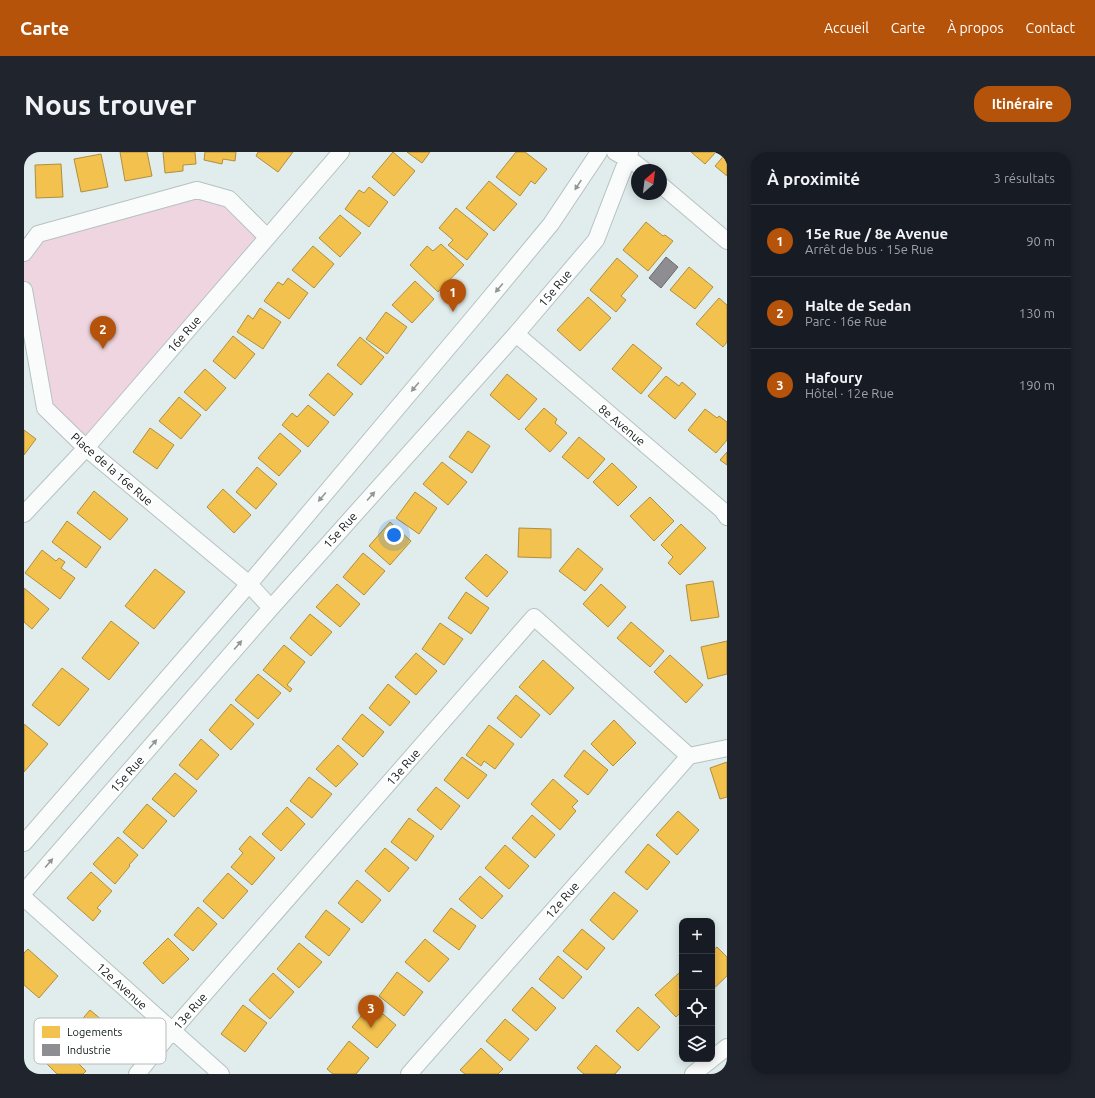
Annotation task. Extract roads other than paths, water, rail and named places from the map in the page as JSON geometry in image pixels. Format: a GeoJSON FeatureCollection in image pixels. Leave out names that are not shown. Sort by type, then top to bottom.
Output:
{"type":"FeatureCollection","features":[{"type":"Feature","properties":{"kind":"street","name":"16e Rue"},"geometry":{"type":"LineString","coordinates":[[24,514],[86,448],[342,152]]}},
{"type":"Feature","properties":{"kind":"street"},"geometry":{"type":"LineString","coordinates":[[24,843],[249,584],[551,224],[599,152]]}},
{"type":"Feature","properties":{"kind":"street"},"geometry":{"type":"LineString","coordinates":[[624,154],[636,164]]}},
{"type":"Feature","properties":{"kind":"street","name":"15e Rue"},"geometry":{"type":"LineString","coordinates":[[24,892],[271,608],[516,334],[596,240],[624,154]]}},
{"type":"Feature","properties":{"kind":"street"},"geometry":{"type":"LineString","coordinates":[[24,253],[38,234],[197,190],[229,199],[267,237]]}},
{"type":"Feature","properties":{"kind":"street"},"geometry":{"type":"LineString","coordinates":[[667,190],[727,241]]}},
{"type":"Feature","properties":{"kind":"street","name":"Place de la 16e Rue"},"geometry":{"type":"LineString","coordinates":[[24,290],[45,408],[86,448],[249,584],[271,608]]}},
{"type":"Feature","properties":{"kind":"street","name":"8e Avenue"},"geometry":{"type":"LineString","coordinates":[[516,334],[722,510],[727,517]]}},
{"type":"Feature","properties":{"kind":"street","name":"13e Rue"},"geometry":{"type":"LineString","coordinates":[[166,1038],[534,617],[689,756]]}},
{"type":"Feature","properties":{"kind":"street"},"geometry":{"type":"LineString","coordinates":[[689,756],[727,748]]}},
{"type":"Feature","properties":{"kind":"street","name":"12e Rue"},"geometry":{"type":"LineString","coordinates":[[409,1074],[689,756]]}},
{"type":"Feature","properties":{"kind":"street","name":"12e Avenue"},"geometry":{"type":"LineString","coordinates":[[24,898],[158,1018]]}},
{"type":"Feature","properties":{"kind":"street","name":"12e Avenue"},"geometry":{"type":"LineString","coordinates":[[166,1026],[221,1074]]}},
{"type":"Feature","properties":{"kind":"street"},"geometry":{"type":"LineString","coordinates":[[715,1057],[727,1047]]}},
{"type":"Feature","properties":{"kind":"street"},"geometry":{"type":"LineString","coordinates":[[693,1074],[708,1062]]}},
{"type":"Feature","properties":{"kind":"street","name":"13e Rue"},"geometry":{"type":"LineString","coordinates":[[137,1074],[145,1064]]}},
{"type":"Feature","properties":{"kind":"place","name":"15e Rue / 8e Avenue"},"geometry":{"type":"Point","coordinates":[453,312]}},
{"type":"Feature","properties":{"kind":"place","name":"Halte de Sedan"},"geometry":{"type":"Point","coordinates":[103,349]}},
{"type":"Feature","properties":{"kind":"place","name":"Hafoury"},"geometry":{"type":"Point","coordinates":[371,1028]}}]}
